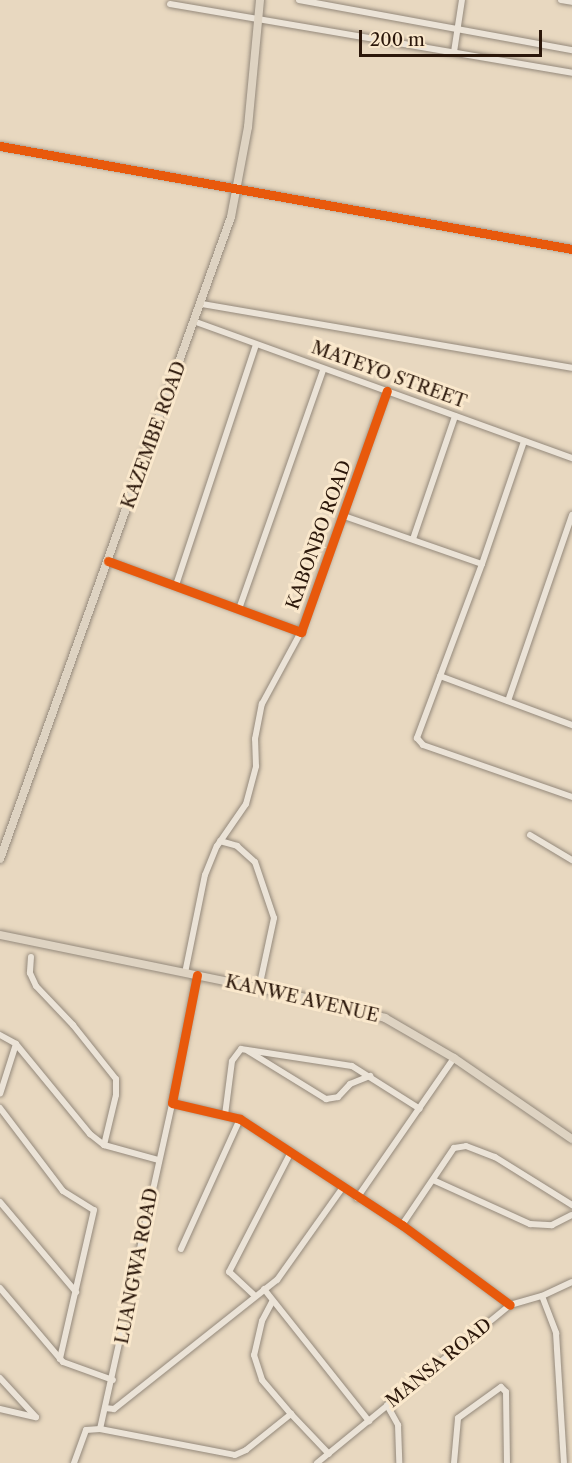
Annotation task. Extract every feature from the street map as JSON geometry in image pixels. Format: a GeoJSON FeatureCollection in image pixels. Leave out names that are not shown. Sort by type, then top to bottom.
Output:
{"type":"FeatureCollection","features":[{"type":"Feature","properties":{"kind":"main road","name":"KAZEMBE ROAD"},"geometry":{"type":"LineString","coordinates":[[0,859],[196,322],[239,189],[260,0]]}},
{"type":"Feature","properties":{"kind":"main road","name":"KANWE AVENUE"},"geometry":{"type":"LineString","coordinates":[[0,935],[259,988],[385,1018],[454,1058],[572,1139]]}},
{"type":"Feature","properties":{"kind":"street"},"geometry":{"type":"LineString","coordinates":[[299,0],[572,50]]}},
{"type":"Feature","properties":{"kind":"street"},"geometry":{"type":"LineString","coordinates":[[454,52],[462,0]]}},
{"type":"Feature","properties":{"kind":"street"},"geometry":{"type":"LineString","coordinates":[[561,0],[572,2]]}},
{"type":"Feature","properties":{"kind":"street"},"geometry":{"type":"LineString","coordinates":[[171,4],[258,17],[572,73]]}},
{"type":"Feature","properties":{"kind":"street"},"geometry":{"type":"LineString","coordinates":[[0,146],[572,249]]}},
{"type":"Feature","properties":{"kind":"street"},"geometry":{"type":"LineString","coordinates":[[202,304],[572,368]]}},
{"type":"Feature","properties":{"kind":"street","name":"MATEYO STREET"},"geometry":{"type":"LineString","coordinates":[[196,322],[323,370],[572,458]]}},
{"type":"Feature","properties":{"kind":"street"},"geometry":{"type":"LineString","coordinates":[[176,585],[256,345]]}},
{"type":"Feature","properties":{"kind":"street"},"geometry":{"type":"LineString","coordinates":[[239,609],[323,370]]}},
{"type":"Feature","properties":{"kind":"street","name":"KABONBO ROAD"},"geometry":{"type":"LineString","coordinates":[[108,561],[301,632],[387,391]]}},
{"type":"Feature","properties":{"kind":"street"},"geometry":{"type":"LineString","coordinates":[[413,539],[455,416]]}},
{"type":"Feature","properties":{"kind":"street"},"geometry":{"type":"LineString","coordinates":[[524,441],[482,564],[417,734],[419,742],[572,798]]}},
{"type":"Feature","properties":{"kind":"street"},"geometry":{"type":"LineString","coordinates":[[508,701],[572,515]]}},
{"type":"Feature","properties":{"kind":"street"},"geometry":{"type":"LineString","coordinates":[[344,516],[482,564]]}},
{"type":"Feature","properties":{"kind":"street"},"geometry":{"type":"LineString","coordinates":[[185,973],[203,881],[220,841],[246,804],[256,766],[255,739],[262,704],[301,632]]}},
{"type":"Feature","properties":{"kind":"street"},"geometry":{"type":"LineString","coordinates":[[440,676],[571,723]]}},
{"type":"Feature","properties":{"kind":"street"},"geometry":{"type":"LineString","coordinates":[[530,835],[572,860]]}},
{"type":"Feature","properties":{"kind":"street"},"geometry":{"type":"LineString","coordinates":[[220,841],[237,846],[255,862],[274,918],[259,988]]}},
{"type":"Feature","properties":{"kind":"street"},"geometry":{"type":"LineString","coordinates":[[31,957],[30,973],[36,986],[73,1025],[116,1079],[104,1145]]}},
{"type":"Feature","properties":{"kind":"street","name":"LUANGWA ROAD"},"geometry":{"type":"LineString","coordinates":[[100,1429],[113,1380],[197,975]]}},
{"type":"Feature","properties":{"kind":"street"},"geometry":{"type":"LineString","coordinates":[[0,1035],[16,1044],[79,1125],[104,1145],[158,1160]]}},
{"type":"Feature","properties":{"kind":"street"},"geometry":{"type":"LineString","coordinates":[[0,1094],[16,1044]]}},
{"type":"Feature","properties":{"kind":"street"},"geometry":{"type":"LineString","coordinates":[[225,1114],[232,1061],[241,1050],[346,1065],[370,1076],[420,1109]]}},
{"type":"Feature","properties":{"kind":"street"},"geometry":{"type":"LineString","coordinates":[[246,1050],[327,1099],[338,1097],[350,1084],[370,1076]]}},
{"type":"Feature","properties":{"kind":"street"},"geometry":{"type":"LineString","coordinates":[[357,1197],[454,1058]]}},
{"type":"Feature","properties":{"kind":"street"},"geometry":{"type":"LineString","coordinates":[[172,1103],[240,1119],[402,1225],[510,1305]]}},
{"type":"Feature","properties":{"kind":"street"},"geometry":{"type":"LineString","coordinates":[[0,1108],[63,1191],[94,1210],[60,1359]]}},
{"type":"Feature","properties":{"kind":"street"},"geometry":{"type":"LineString","coordinates":[[181,1250],[240,1119]]}},
{"type":"Feature","properties":{"kind":"street"},"geometry":{"type":"LineString","coordinates":[[402,1225],[454,1148],[469,1146],[495,1157],[572,1205]]}},
{"type":"Feature","properties":{"kind":"street"},"geometry":{"type":"LineString","coordinates":[[254,1295],[229,1272],[291,1152]]}},
{"type":"Feature","properties":{"kind":"street"},"geometry":{"type":"LineString","coordinates":[[433,1180],[530,1224],[552,1225],[572,1215]]}},
{"type":"Feature","properties":{"kind":"street"},"geometry":{"type":"LineString","coordinates":[[105,1408],[114,1409],[264,1289],[287,1267],[343,1187]]}},
{"type":"Feature","properties":{"kind":"street"},"geometry":{"type":"LineString","coordinates":[[0,1202],[76,1292]]}},
{"type":"Feature","properties":{"kind":"street","name":"MANSA ROAD"},"geometry":{"type":"LineString","coordinates":[[317,1463],[510,1305],[542,1296],[572,1282]]}},
{"type":"Feature","properties":{"kind":"street"},"geometry":{"type":"LineString","coordinates":[[0,1288],[60,1359],[113,1380]]}},
{"type":"Feature","properties":{"kind":"street"},"geometry":{"type":"LineString","coordinates":[[264,1289],[272,1302],[369,1420]]}},
{"type":"Feature","properties":{"kind":"street"},"geometry":{"type":"LineString","coordinates":[[542,1296],[556,1333],[564,1463]]}},
{"type":"Feature","properties":{"kind":"street"},"geometry":{"type":"LineString","coordinates":[[272,1302],[254,1355],[262,1380],[329,1454]]}},
{"type":"Feature","properties":{"kind":"street"},"geometry":{"type":"LineString","coordinates":[[0,1378],[36,1417],[0,1409]]}},
{"type":"Feature","properties":{"kind":"street"},"geometry":{"type":"LineString","coordinates":[[454,1463],[458,1418],[501,1387],[506,1392],[507,1463]]}},
{"type":"Feature","properties":{"kind":"street"},"geometry":{"type":"LineString","coordinates":[[387,1405],[398,1425],[399,1463]]}},
{"type":"Feature","properties":{"kind":"street"},"geometry":{"type":"LineString","coordinates":[[74,1463],[85,1431],[100,1429],[235,1455],[246,1450],[291,1414]]}},
{"type":"Feature","properties":{"kind":"cycle path"},"geometry":{"type":"LineString","coordinates":[[0,146],[572,249]]}},
{"type":"Feature","properties":{"kind":"cycle path"},"geometry":{"type":"LineString","coordinates":[[108,561],[301,632],[387,391]]}},
{"type":"Feature","properties":{"kind":"cycle path"},"geometry":{"type":"LineString","coordinates":[[197,975],[172,1103],[240,1119],[402,1225],[510,1305]]}}]}
